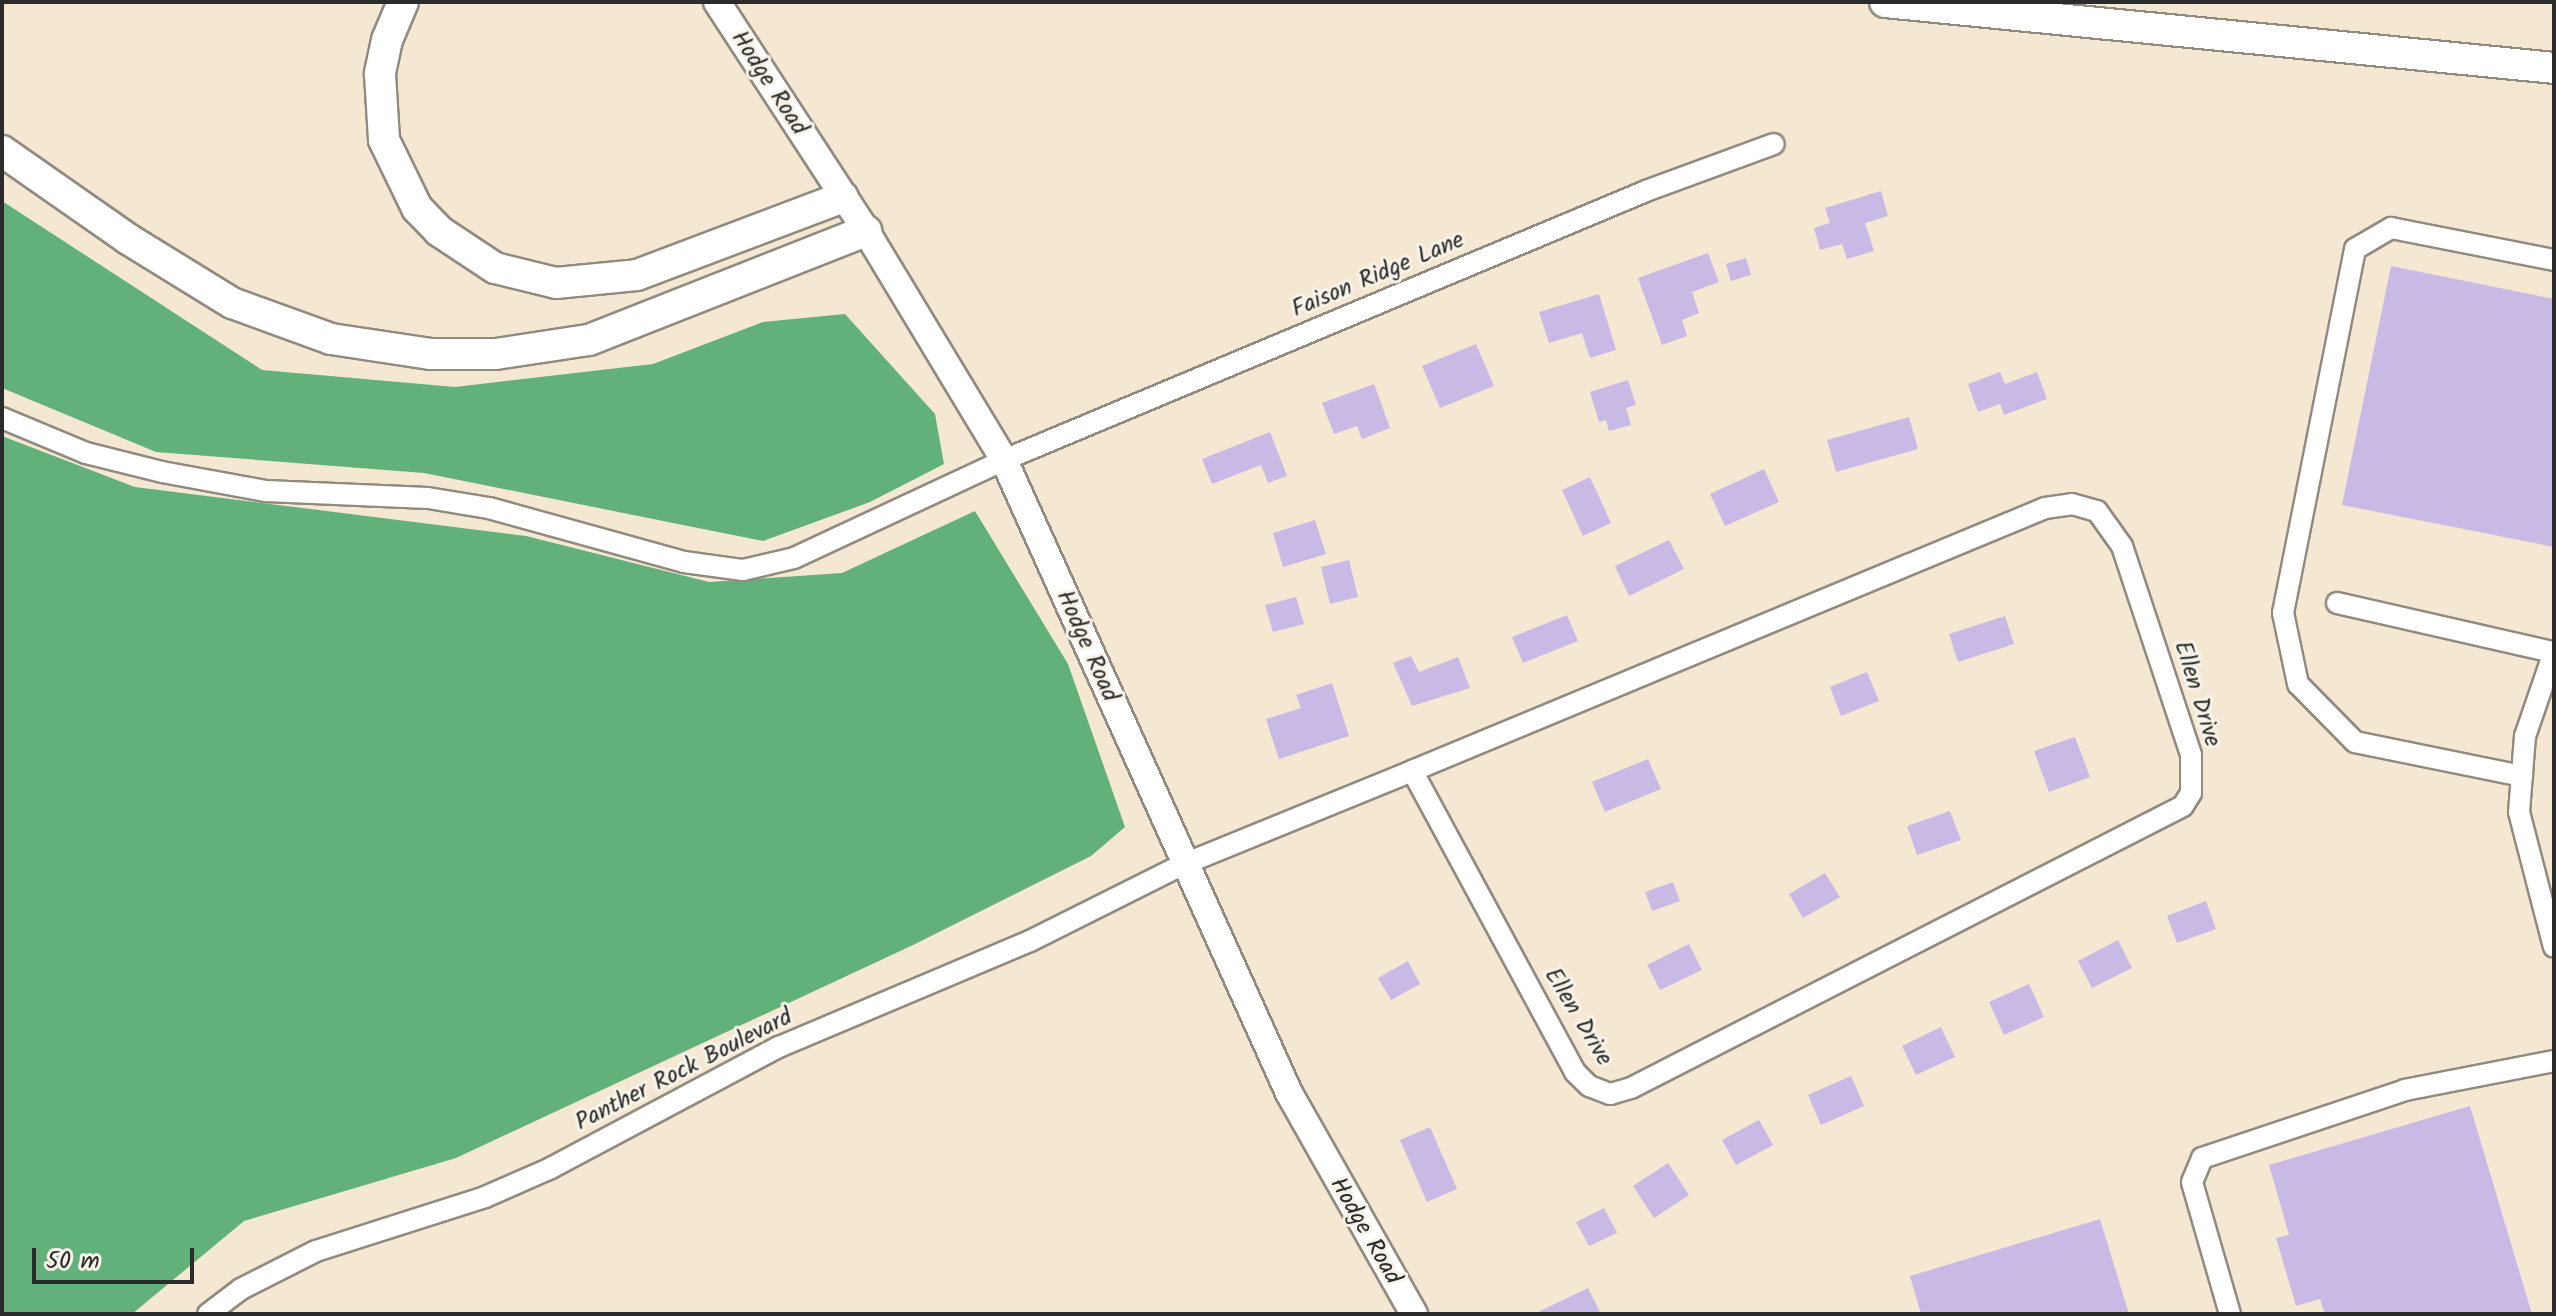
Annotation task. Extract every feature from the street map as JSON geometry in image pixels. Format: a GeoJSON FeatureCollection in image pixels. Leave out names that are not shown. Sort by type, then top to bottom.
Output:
{"type":"FeatureCollection","features":[{"type":"Feature","properties":{"kind":"highway"},"geometry":{"type":"LineString","coordinates":[[403,2],[380,74],[384,140],[417,208],[439,231],[495,268],[556,283],[637,275],[843,197]]}},
{"type":"Feature","properties":{"kind":"highway"},"geometry":{"type":"LineString","coordinates":[[1885,2],[2554,68]]}},
{"type":"Feature","properties":{"kind":"highway"},"geometry":{"type":"LineString","coordinates":[[2456,59],[2554,82]]}},
{"type":"Feature","properties":{"kind":"highway"},"geometry":{"type":"LineString","coordinates":[[2,151],[128,239],[232,303],[331,339],[430,354],[496,354],[589,340],[866,231]]}},
{"type":"Feature","properties":{"kind":"main road","name":"Hodge Road"},"geometry":{"type":"LineString","coordinates":[[717,2],[866,231],[1004,460],[1182,865],[1289,1093],[1414,1314]]}},
{"type":"Feature","properties":{"kind":"street","name":"Faison Ridge Lane"},"geometry":{"type":"LineString","coordinates":[[2,418],[86,453],[162,472],[266,491],[474,505],[684,562],[743,570],[794,558],[1004,460],[1646,191],[1774,144]]}},
{"type":"Feature","properties":{"kind":"street"},"geometry":{"type":"LineString","coordinates":[[2522,776],[2355,742],[2298,684],[2283,613],[2355,249],[2391,228],[2554,260]]}},
{"type":"Feature","properties":{"kind":"street","name":"Ellen Drive"},"geometry":{"type":"LineString","coordinates":[[1182,865],[2045,508],[2072,504],[2097,511],[2122,546],[2191,755],[2193,779],[2183,806],[2162,820],[1645,1081],[1610,1094],[1589,1086],[1575,1072],[1412,771]]}},
{"type":"Feature","properties":{"kind":"street"},"geometry":{"type":"LineString","coordinates":[[2337,603],[2554,652],[2525,736],[2519,812],[2548,907],[2554,947]]}},
{"type":"Feature","properties":{"kind":"street","name":"Panther Rock Boulevard"},"geometry":{"type":"LineString","coordinates":[[208,1314],[241,1289],[316,1251],[485,1197],[538,1174],[779,1047],[1030,941],[1182,865]]}},
{"type":"Feature","properties":{"kind":"street"},"geometry":{"type":"LineString","coordinates":[[2230,1314],[2192,1182],[2202,1158],[2405,1090],[2554,1061]]}},
{"type":"Feature","properties":{"kind":"green space"},"geometry":{"type":"Polygon","coordinates":[[[2,201],[262,370],[455,387],[653,364],[763,322],[845,314],[935,414],[944,464],[870,502],[763,541],[424,473],[156,452],[2,388],[2,201]]]}},
{"type":"Feature","properties":{"kind":"green space"},"geometry":{"type":"Polygon","coordinates":[[[2,436],[135,487],[526,536],[709,582],[842,573],[975,511],[1068,664],[1125,827],[1091,856],[913,945],[456,1158],[244,1221],[132,1314],[2,1314],[2,436]]]}},
{"type":"Feature","properties":{"kind":"building"},"geometry":{"type":"Polygon","coordinates":[[[1881,191],[1888,216],[1865,223],[1874,251],[1847,259],[1842,244],[1820,250],[1814,228],[1830,223],[1825,208],[1881,191]]]}},
{"type":"Feature","properties":{"kind":"building"},"geometry":{"type":"Polygon","coordinates":[[[1708,253],[1719,282],[1692,292],[1699,313],[1682,320],[1687,336],[1662,345],[1638,278],[1708,253]]]}},
{"type":"Feature","properties":{"kind":"building"},"geometry":{"type":"Polygon","coordinates":[[[1746,258],[1751,275],[1731,281],[1726,264],[1746,258]]]}},
{"type":"Feature","properties":{"kind":"building"},"geometry":{"type":"Polygon","coordinates":[[[2391,266],[2554,299],[2554,547],[2342,505],[2391,266]]]}},
{"type":"Feature","properties":{"kind":"building"},"geometry":{"type":"Polygon","coordinates":[[[1599,294],[1616,350],[1590,358],[1582,333],[1549,343],[1539,312],[1599,294]]]}},
{"type":"Feature","properties":{"kind":"building"},"geometry":{"type":"Polygon","coordinates":[[[1476,344],[1494,386],[1440,408],[1422,366],[1476,344]]]}},
{"type":"Feature","properties":{"kind":"building"},"geometry":{"type":"Polygon","coordinates":[[[2000,372],[2005,384],[2037,372],[2047,399],[2004,415],[2000,404],[1978,412],[1968,384],[2000,372]]]}},
{"type":"Feature","properties":{"kind":"building"},"geometry":{"type":"Polygon","coordinates":[[[1628,380],[1636,405],[1626,408],[1631,425],[1609,431],[1606,420],[1599,422],[1590,392],[1628,380]]]}},
{"type":"Feature","properties":{"kind":"building"},"geometry":{"type":"Polygon","coordinates":[[[1374,384],[1390,428],[1362,439],[1357,426],[1334,434],[1322,403],[1374,384]]]}},
{"type":"Feature","properties":{"kind":"building"},"geometry":{"type":"Polygon","coordinates":[[[1909,417],[1918,449],[1836,472],[1827,440],[1909,417]]]}},
{"type":"Feature","properties":{"kind":"building"},"geometry":{"type":"Polygon","coordinates":[[[1270,432],[1287,476],[1268,483],[1261,465],[1212,484],[1202,459],[1270,432]]]}},
{"type":"Feature","properties":{"kind":"building"},"geometry":{"type":"Polygon","coordinates":[[[1764,469],[1779,502],[1725,526],[1710,494],[1764,469]]]}},
{"type":"Feature","properties":{"kind":"building"},"geometry":{"type":"Polygon","coordinates":[[[1590,477],[1611,523],[1583,536],[1562,490],[1590,477]]]}},
{"type":"Feature","properties":{"kind":"building"},"geometry":{"type":"Polygon","coordinates":[[[1315,520],[1326,554],[1283,567],[1273,533],[1315,520]]]}},
{"type":"Feature","properties":{"kind":"building"},"geometry":{"type":"Polygon","coordinates":[[[1669,540],[1684,569],[1629,596],[1615,566],[1669,540]]]}},
{"type":"Feature","properties":{"kind":"building"},"geometry":{"type":"Polygon","coordinates":[[[1349,560],[1358,597],[1330,604],[1321,567],[1349,560]]]}},
{"type":"Feature","properties":{"kind":"building"},"geometry":{"type":"Polygon","coordinates":[[[1296,597],[1304,624],[1273,632],[1265,605],[1296,597]]]}},
{"type":"Feature","properties":{"kind":"building"},"geometry":{"type":"Polygon","coordinates":[[[1567,615],[1578,641],[1523,663],[1512,637],[1567,615]]]}},
{"type":"Feature","properties":{"kind":"building"},"geometry":{"type":"Polygon","coordinates":[[[2005,616],[2014,644],[1958,662],[1949,634],[2005,616]]]}},
{"type":"Feature","properties":{"kind":"building"},"geometry":{"type":"Polygon","coordinates":[[[1411,656],[1419,672],[1458,657],[1470,688],[1412,706],[1393,663],[1411,656]]]}},
{"type":"Feature","properties":{"kind":"building"},"geometry":{"type":"Polygon","coordinates":[[[1867,672],[1879,701],[1841,716],[1830,687],[1867,672]]]}},
{"type":"Feature","properties":{"kind":"building"},"geometry":{"type":"Polygon","coordinates":[[[1332,683],[1349,736],[1279,759],[1266,719],[1301,708],[1296,695],[1332,683]]]}},
{"type":"Feature","properties":{"kind":"building"},"geometry":{"type":"Polygon","coordinates":[[[2075,737],[2090,777],[2049,792],[2034,751],[2075,737]]]}},
{"type":"Feature","properties":{"kind":"building"},"geometry":{"type":"Polygon","coordinates":[[[1648,759],[1661,789],[1605,812],[1592,782],[1648,759]]]}},
{"type":"Feature","properties":{"kind":"building"},"geometry":{"type":"Polygon","coordinates":[[[1950,811],[1961,840],[1917,855],[1907,826],[1950,811]]]}},
{"type":"Feature","properties":{"kind":"building"},"geometry":{"type":"Polygon","coordinates":[[[1825,873],[1840,897],[1803,918],[1789,894],[1825,873]]]}},
{"type":"Feature","properties":{"kind":"building"},"geometry":{"type":"Polygon","coordinates":[[[1673,882],[1680,901],[1652,911],[1645,892],[1673,882]]]}},
{"type":"Feature","properties":{"kind":"building"},"geometry":{"type":"Polygon","coordinates":[[[2206,901],[2216,929],[2177,943],[2167,916],[2206,901]]]}},
{"type":"Feature","properties":{"kind":"building"},"geometry":{"type":"Polygon","coordinates":[[[2118,940],[2132,968],[2092,988],[2078,961],[2118,940]]]}},
{"type":"Feature","properties":{"kind":"building"},"geometry":{"type":"Polygon","coordinates":[[[1689,944],[1702,970],[1660,990],[1647,965],[1689,944]]]}},
{"type":"Feature","properties":{"kind":"building"},"geometry":{"type":"Polygon","coordinates":[[[1408,961],[1420,984],[1391,1000],[1378,978],[1408,961]]]}},
{"type":"Feature","properties":{"kind":"building"},"geometry":{"type":"Polygon","coordinates":[[[2029,984],[2044,1017],[2004,1035],[1989,1002],[2029,984]]]}},
{"type":"Feature","properties":{"kind":"building"},"geometry":{"type":"Polygon","coordinates":[[[1941,1027],[1955,1057],[1916,1075],[1902,1046],[1941,1027]]]}},
{"type":"Feature","properties":{"kind":"building"},"geometry":{"type":"Polygon","coordinates":[[[1851,1076],[1864,1106],[1821,1125],[1808,1095],[1851,1076]]]}},
{"type":"Feature","properties":{"kind":"building"},"geometry":{"type":"Polygon","coordinates":[[[2470,1106],[2532,1314],[2325,1314],[2320,1299],[2296,1306],[2276,1238],[2289,1235],[2269,1165],[2470,1106]]]}},
{"type":"Feature","properties":{"kind":"building"},"geometry":{"type":"Polygon","coordinates":[[[1759,1120],[1773,1145],[1736,1165],[1722,1140],[1759,1120]]]}},
{"type":"Feature","properties":{"kind":"building"},"geometry":{"type":"Polygon","coordinates":[[[1430,1127],[1457,1189],[1427,1202],[1400,1140],[1430,1127]]]}},
{"type":"Feature","properties":{"kind":"building"},"geometry":{"type":"Polygon","coordinates":[[[1668,1163],[1689,1195],[1654,1218],[1633,1186],[1668,1163]]]}},
{"type":"Feature","properties":{"kind":"building"},"geometry":{"type":"Polygon","coordinates":[[[1604,1208],[1617,1233],[1589,1246],[1576,1222],[1604,1208]]]}},
{"type":"Feature","properties":{"kind":"building"},"geometry":{"type":"Polygon","coordinates":[[[2100,1219],[2129,1314],[1921,1314],[1910,1276],[2100,1219]]]}},
{"type":"Feature","properties":{"kind":"building"},"geometry":{"type":"Polygon","coordinates":[[[1588,1288],[1601,1314],[1534,1314],[1588,1288]]]}}]}
